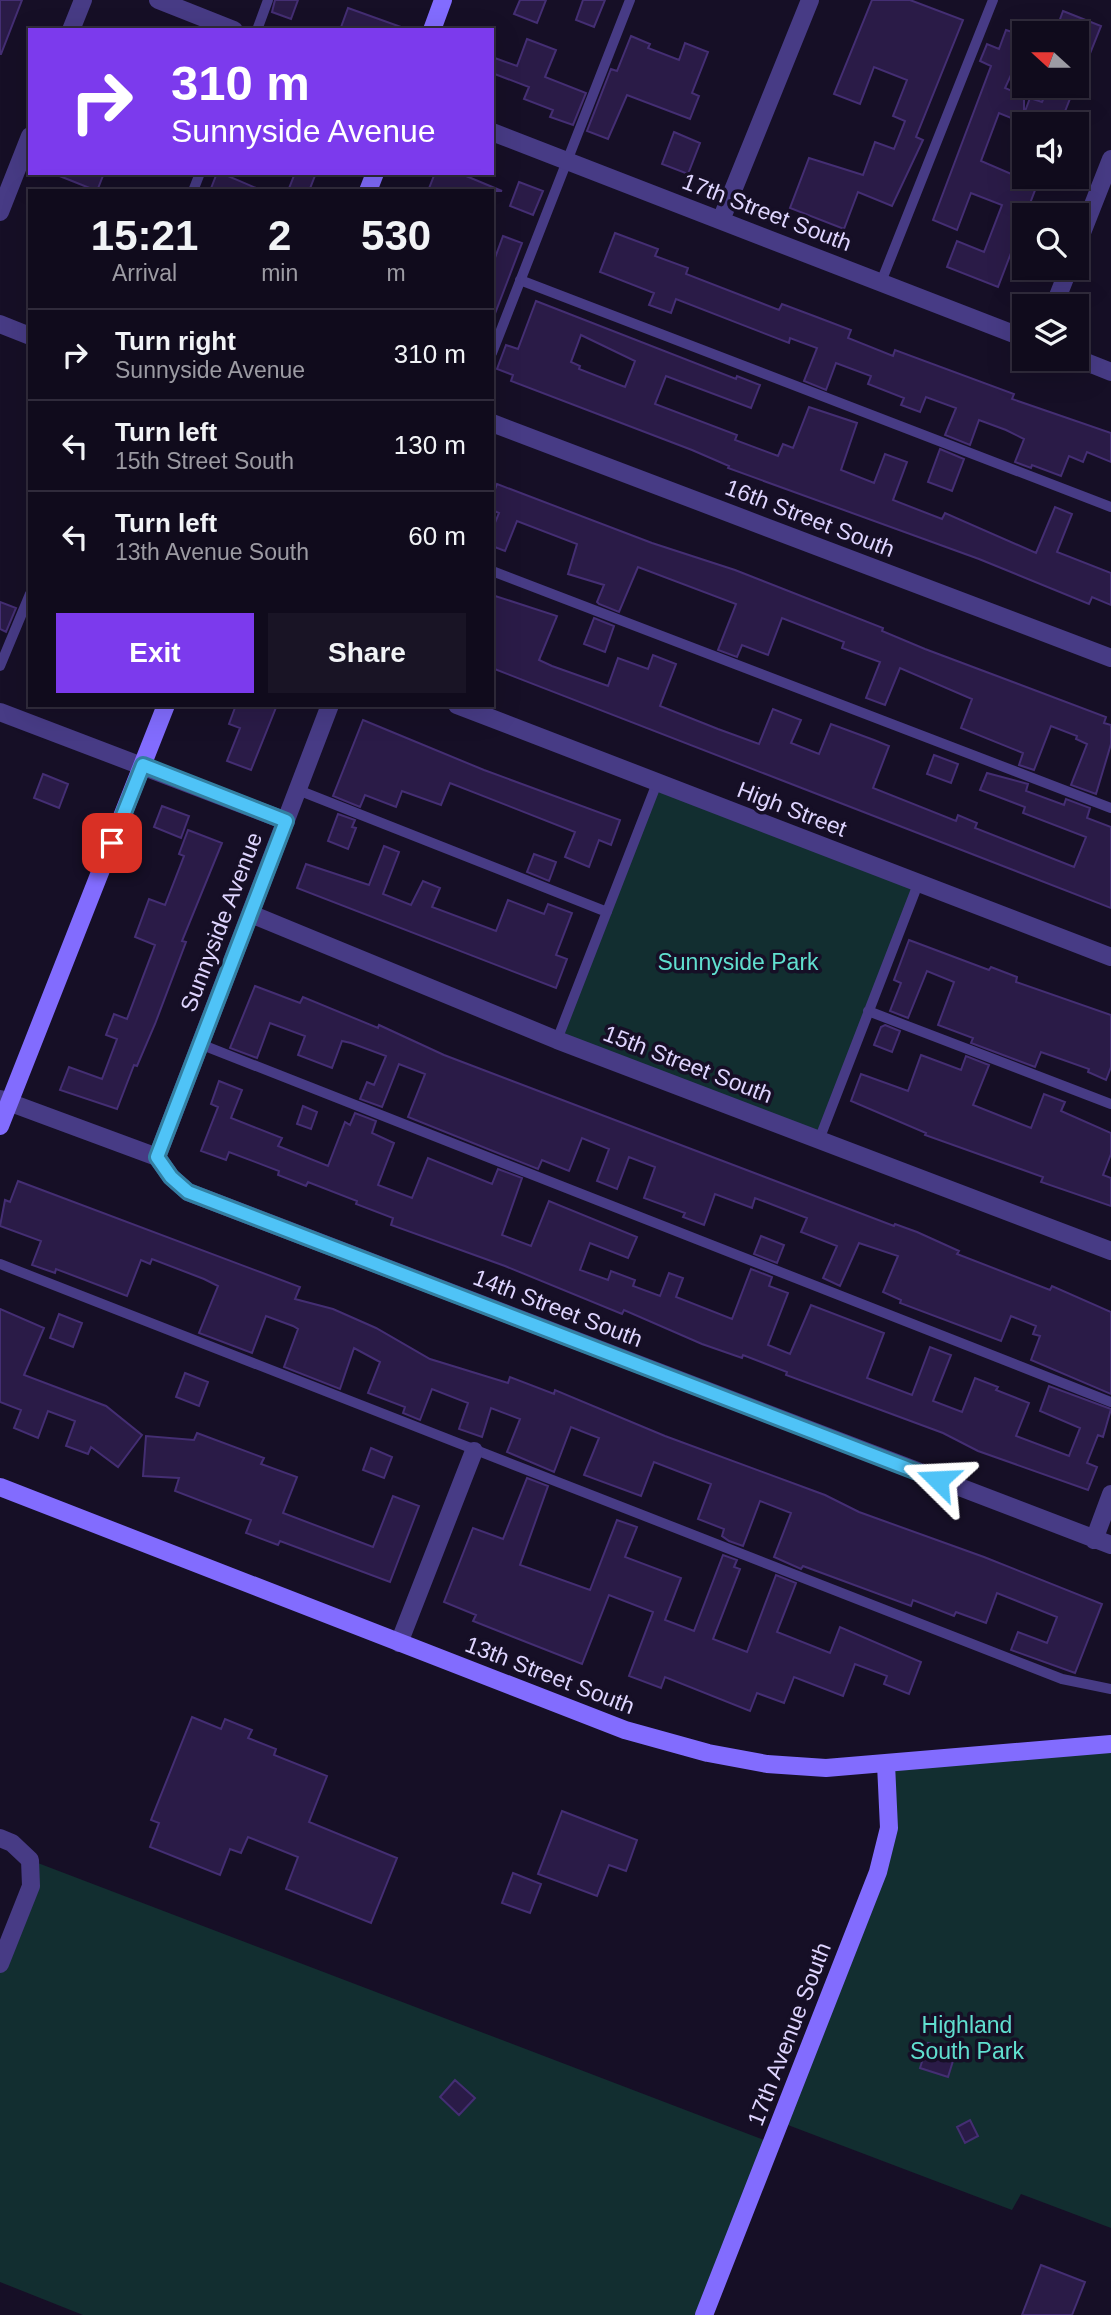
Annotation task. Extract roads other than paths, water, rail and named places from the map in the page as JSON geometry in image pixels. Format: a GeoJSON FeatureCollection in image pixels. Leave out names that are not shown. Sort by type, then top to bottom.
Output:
{"type":"FeatureCollection","features":[{"type":"Feature","properties":{"kind":"street"},"geometry":{"type":"LineString","coordinates":[[72,28],[83,0]]}},
{"type":"Feature","properties":{"kind":"street"},"geometry":{"type":"LineString","coordinates":[[158,0],[229,28]]}},
{"type":"Feature","properties":{"kind":"street"},"geometry":{"type":"LineString","coordinates":[[433,28],[443,0]]}},
{"type":"Feature","properties":{"kind":"street"},"geometry":{"type":"LineString","coordinates":[[721,220],[810,0]]}},
{"type":"Feature","properties":{"kind":"street","name":"17th Street South"},"geometry":{"type":"LineString","coordinates":[[494,133],[1012,333]]}},
{"type":"Feature","properties":{"kind":"street"},"geometry":{"type":"LineString","coordinates":[[0,212],[28,141]]}},
{"type":"Feature","properties":{"kind":"street"},"geometry":{"type":"LineString","coordinates":[[1089,215],[1111,159]]}},
{"type":"Feature","properties":{"kind":"street"},"geometry":{"type":"LineString","coordinates":[[0,324],[28,334]]}},
{"type":"Feature","properties":{"kind":"street"},"geometry":{"type":"LineString","coordinates":[[1089,363],[1111,372]]}},
{"type":"Feature","properties":{"kind":"street","name":"16th Street South"},"geometry":{"type":"LineString","coordinates":[[494,424],[1111,658]]}},
{"type":"Feature","properties":{"kind":"street"},"geometry":{"type":"LineString","coordinates":[[0,1126],[5,1100],[165,707]]}},
{"type":"Feature","properties":{"kind":"street","name":"Sunnyside Avenue"},"geometry":{"type":"LineString","coordinates":[[157,1157],[329,707]]}},
{"type":"Feature","properties":{"kind":"street","name":"High Street"},"geometry":{"type":"LineString","coordinates":[[462,707],[1111,957]]}},
{"type":"Feature","properties":{"kind":"street"},"geometry":{"type":"LineString","coordinates":[[0,712],[286,821]]}},
{"type":"Feature","properties":{"kind":"street","name":"15th Street South"},"geometry":{"type":"LineString","coordinates":[[251,914],[557,1040],[1111,1251]]}},
{"type":"Feature","properties":{"kind":"street"},"geometry":{"type":"LineString","coordinates":[[5,1100],[157,1157]]}},
{"type":"Feature","properties":{"kind":"street","name":"14th Street South"},"geometry":{"type":"LineString","coordinates":[[157,1157],[171,1177],[188,1192],[1102,1543]]}},
{"type":"Feature","properties":{"kind":"street"},"geometry":{"type":"LineString","coordinates":[[399,1643],[474,1451]]}},
{"type":"Feature","properties":{"kind":"street","name":"13th Street South"},"geometry":{"type":"LineString","coordinates":[[0,1487],[625,1730],[708,1753],[775,1765],[826,1768],[1111,1744]]}},
{"type":"Feature","properties":{"kind":"street"},"geometry":{"type":"LineString","coordinates":[[1102,1543],[1111,1494]]}},
{"type":"Feature","properties":{"kind":"street","name":"17th Avenue South"},"geometry":{"type":"LineString","coordinates":[[704,2315],[878,1872],[889,1828],[886,1764]]}},
{"type":"Feature","properties":{"kind":"street"},"geometry":{"type":"LineString","coordinates":[[0,1838],[12,1843],[30,1860],[32,1886],[0,1964]]}},
{"type":"Feature","properties":{"kind":"lane"},"geometry":{"type":"LineString","coordinates":[[258,28],[268,0]]}},
{"type":"Feature","properties":{"kind":"lane"},"geometry":{"type":"LineString","coordinates":[[494,348],[630,0]]}},
{"type":"Feature","properties":{"kind":"lane"},"geometry":{"type":"LineString","coordinates":[[881,282],[993,0]]}},
{"type":"Feature","properties":{"kind":"lane"},"geometry":{"type":"LineString","coordinates":[[520,280],[1111,507]]}},
{"type":"Feature","properties":{"kind":"lane"},"geometry":{"type":"LineString","coordinates":[[494,571],[1111,808]]}},
{"type":"Feature","properties":{"kind":"lane"},"geometry":{"type":"LineString","coordinates":[[0,666],[28,599]]}},
{"type":"Feature","properties":{"kind":"lane"},"geometry":{"type":"LineString","coordinates":[[557,1040],[656,783]]}},
{"type":"Feature","properties":{"kind":"lane"},"geometry":{"type":"LineString","coordinates":[[298,790],[607,912]]}},
{"type":"Feature","properties":{"kind":"lane"},"geometry":{"type":"LineString","coordinates":[[819,1140],[918,884]]}},
{"type":"Feature","properties":{"kind":"lane"},"geometry":{"type":"LineString","coordinates":[[868,1011],[1111,1104]]}},
{"type":"Feature","properties":{"kind":"lane"},"geometry":{"type":"LineString","coordinates":[[200,1044],[1111,1402]]}},
{"type":"Feature","properties":{"kind":"lane"},"geometry":{"type":"LineString","coordinates":[[0,1264],[1062,1679],[1111,1689]]}},
{"type":"Feature","properties":{"kind":"park label","name":"Sunnyside Park"},"geometry":{"type":"Point","coordinates":[738,962]}},
{"type":"Feature","properties":{"kind":"park label","name":"Highland South Park"},"geometry":{"type":"Point","coordinates":[967,2038]}}]}
